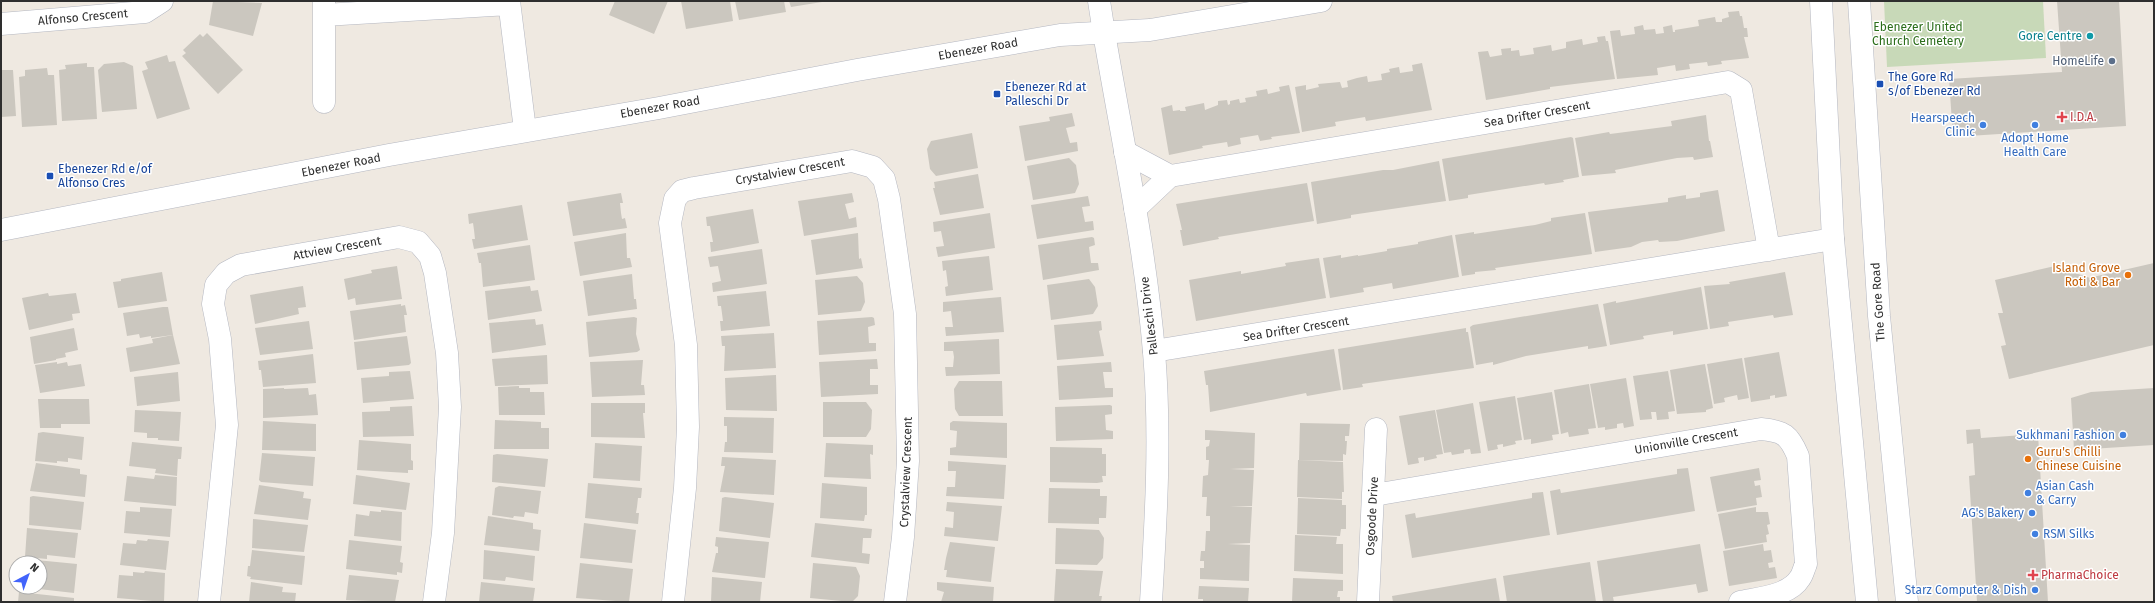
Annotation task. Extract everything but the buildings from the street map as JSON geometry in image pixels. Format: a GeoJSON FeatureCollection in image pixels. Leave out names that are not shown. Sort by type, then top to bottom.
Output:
{"type":"FeatureCollection","features":[{"type":"Feature","properties":{"kind":"street","name":"Alfonso Crescent"},"geometry":{"type":"LineString","coordinates":[[1,24],[145,12],[162,1]]}},
{"type":"Feature","properties":{"kind":"street","name":"Palleschi Drive"},"geometry":{"type":"LineString","coordinates":[[1099,1],[1135,209],[1154,351],[1158,412],[1151,602]]}},
{"type":"Feature","properties":{"kind":"street","name":"Ebenezer Road"},"geometry":{"type":"LineString","coordinates":[[1,230],[525,130],[1060,35],[1150,30],[1320,1]]}},
{"type":"Feature","properties":{"kind":"street"},"geometry":{"type":"LineString","coordinates":[[1821,1],[1833,239],[1867,602]]}},
{"type":"Feature","properties":{"kind":"street","name":"The Gore Road"},"geometry":{"type":"LineString","coordinates":[[1859,1],[1879,316],[1907,602]]}},
{"type":"Feature","properties":{"kind":"street"},"geometry":{"type":"LineString","coordinates":[[324,102],[324,8],[509,2],[525,130]]}},
{"type":"Feature","properties":{"kind":"street","name":"Sea Drifter Crescent"},"geometry":{"type":"LineString","coordinates":[[1170,176],[1728,82],[1741,90],[1770,250]]}},
{"type":"Feature","properties":{"kind":"street"},"geometry":{"type":"LineString","coordinates":[[1125,152],[1170,176],[1135,209]]}},
{"type":"Feature","properties":{"kind":"street","name":"Crystalview Crescent"},"geometry":{"type":"LineString","coordinates":[[673,602],[686,488],[688,427],[686,344],[670,223],[675,199],[682,191],[694,188],[852,161],[872,167],[884,178],[889,199],[905,314],[908,461],[903,537],[895,602]]}},
{"type":"Feature","properties":{"kind":"street","name":"Attview Crescent"},"geometry":{"type":"LineString","coordinates":[[210,602],[227,426],[220,339],[213,304],[216,285],[226,273],[241,265],[399,237],[418,242],[430,256],[435,273],[447,353],[450,407],[443,532],[434,602]]}},
{"type":"Feature","properties":{"kind":"street","name":"Sea Drifter Crescent"},"geometry":{"type":"LineString","coordinates":[[1154,351],[1833,239]]}},
{"type":"Feature","properties":{"kind":"street","name":"Unionville Crescent"},"geometry":{"type":"LineString","coordinates":[[1374,495],[1761,428],[1779,430],[1791,440],[1798,456],[1806,564],[1800,579],[1788,588],[1772,596],[1740,602]]}},
{"type":"Feature","properties":{"kind":"street","name":"Osgoode Drive"},"geometry":{"type":"LineString","coordinates":[[1368,602],[1376,429]]}},
{"type":"Feature","properties":{"kind":"green space","name":"Ebenezer United Church Cemetery"},"geometry":{"type":"Polygon","coordinates":[[[1884,1],[2043,1],[2046,58],[1887,67],[1884,1]]]}},
{"type":"Feature","properties":{"kind":"place","name":"Gore Centre"},"geometry":{"type":"Point","coordinates":[2090,36]}},
{"type":"Feature","properties":{"kind":"place","name":"HomeLife"},"geometry":{"type":"Point","coordinates":[2112,61]}},
{"type":"Feature","properties":{"kind":"place","name":"The Gore Rd s/of Ebenezer Rd"},"geometry":{"type":"Point","coordinates":[1880,84]}},
{"type":"Feature","properties":{"kind":"place","name":"Ebenezer Rd at Palleschi Dr"},"geometry":{"type":"Point","coordinates":[997,94]}},
{"type":"Feature","properties":{"kind":"place","name":"I.D.A."},"geometry":{"type":"Point","coordinates":[2062,117]}},
{"type":"Feature","properties":{"kind":"place","name":"Hearspeech Clinic"},"geometry":{"type":"Point","coordinates":[1983,125]}},
{"type":"Feature","properties":{"kind":"place","name":"Adopt Home Health Care"},"geometry":{"type":"Point","coordinates":[2035,125]}},
{"type":"Feature","properties":{"kind":"place","name":"Ebenezer Rd e/of Alfonso Cres"},"geometry":{"type":"Point","coordinates":[50,176]}},
{"type":"Feature","properties":{"kind":"place","name":"Island Grove Roti & Bar"},"geometry":{"type":"Point","coordinates":[2128,275]}},
{"type":"Feature","properties":{"kind":"place","name":"Sukhmani Fashion"},"geometry":{"type":"Point","coordinates":[2123,435]}},
{"type":"Feature","properties":{"kind":"place","name":"Guru's Chilli Chinese Cuisine"},"geometry":{"type":"Point","coordinates":[2028,459]}},
{"type":"Feature","properties":{"kind":"place","name":"Asian Cash & Carry"},"geometry":{"type":"Point","coordinates":[2028,493]}},
{"type":"Feature","properties":{"kind":"place","name":"AG's Bakery"},"geometry":{"type":"Point","coordinates":[2032,513]}},
{"type":"Feature","properties":{"kind":"place","name":"RSM Silks"},"geometry":{"type":"Point","coordinates":[2035,534]}},
{"type":"Feature","properties":{"kind":"place","name":"PharmaChoice"},"geometry":{"type":"Point","coordinates":[2033,575]}},
{"type":"Feature","properties":{"kind":"place","name":"Starz Computer & Dish"},"geometry":{"type":"Point","coordinates":[2035,590]}}]}
